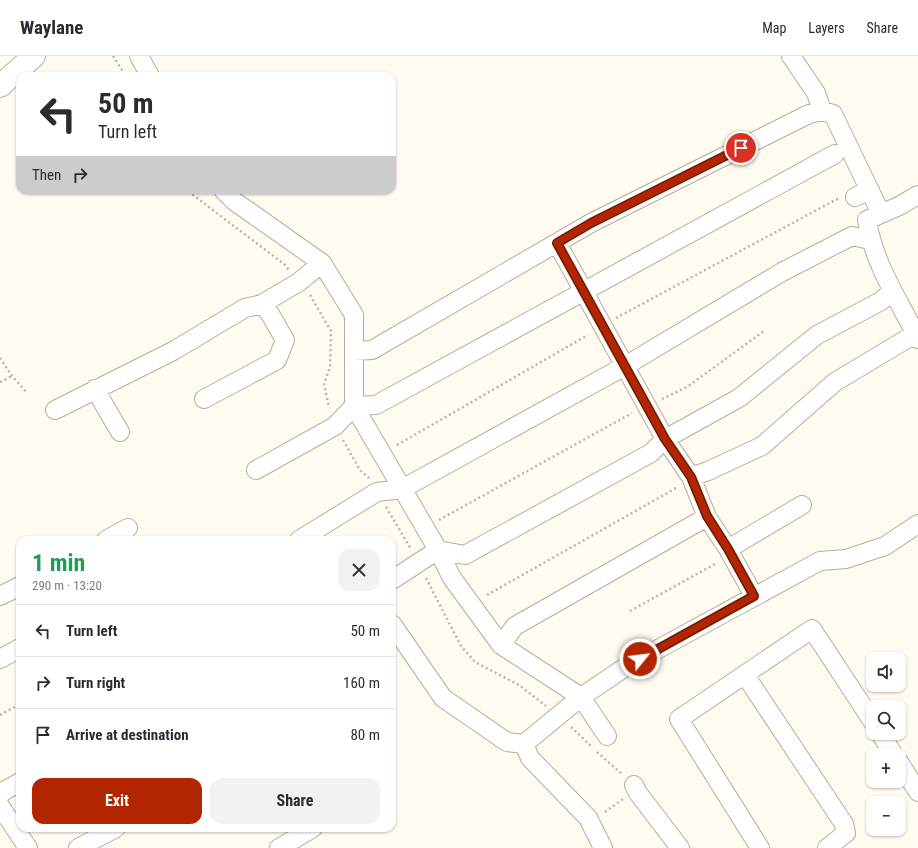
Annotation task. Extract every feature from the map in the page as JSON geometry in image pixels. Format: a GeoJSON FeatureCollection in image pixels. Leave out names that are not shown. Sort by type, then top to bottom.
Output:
{"type":"FeatureCollection","features":[{"type":"Feature","properties":{"kind":"main road"},"geometry":{"type":"LineString","coordinates":[[0,86],[34,56]]}},
{"type":"Feature","properties":{"kind":"street"},"geometry":{"type":"LineString","coordinates":[[139,56],[148,72]]}},
{"type":"Feature","properties":{"kind":"street"},"geometry":{"type":"LineString","coordinates":[[791,56],[816,93],[822,111]]}},
{"type":"Feature","properties":{"kind":"street"},"geometry":{"type":"LineString","coordinates":[[354,351],[372,350],[591,223],[809,114],[822,111],[833,114],[862,193],[881,214]]}},
{"type":"Feature","properties":{"kind":"street"},"geometry":{"type":"LineString","coordinates":[[256,470],[335,426],[354,406],[376,405],[583,290],[834,154]]}},
{"type":"Feature","properties":{"kind":"street"},"geometry":{"type":"LineString","coordinates":[[227,194],[234,201],[322,263],[354,315],[354,406],[438,550],[452,578],[501,645],[581,697],[606,736]]}},
{"type":"Feature","properties":{"kind":"street"},"geometry":{"type":"LineString","coordinates":[[691,477],[708,471],[762,446],[835,382],[917,336],[892,292],[870,240],[867,220],[899,206],[918,195]]}},
{"type":"Feature","properties":{"kind":"street"},"geometry":{"type":"LineString","coordinates":[[306,536],[377,492],[402,489],[625,366],[782,272],[852,236],[870,240]]}},
{"type":"Feature","properties":{"kind":"street"},"geometry":{"type":"LineString","coordinates":[[557,243],[665,439],[691,477],[707,516],[728,549],[754,596]]}},
{"type":"Feature","properties":{"kind":"street"},"geometry":{"type":"LineString","coordinates":[[55,410],[173,351],[245,308],[262,304],[299,282],[322,263]]}},
{"type":"Feature","properties":{"kind":"street"},"geometry":{"type":"LineString","coordinates":[[396,577],[438,550],[465,555],[651,453],[665,439],[739,398],[817,335],[881,301],[892,292]]}},
{"type":"Feature","properties":{"kind":"street"},"geometry":{"type":"LineString","coordinates":[[204,399],[277,360],[286,340],[262,304]]}},
{"type":"Feature","properties":{"kind":"street"},"geometry":{"type":"LineString","coordinates":[[95,389],[120,432]]}},
{"type":"Feature","properties":{"kind":"street"},"geometry":{"type":"LineString","coordinates":[[728,549],[802,505]]}},
{"type":"Feature","properties":{"kind":"street"},"geometry":{"type":"LineString","coordinates":[[501,645],[515,626],[707,516]]}},
{"type":"Feature","properties":{"kind":"street"},"geometry":{"type":"LineString","coordinates":[[396,630],[443,698],[507,742],[524,744],[581,697],[627,666],[820,561],[846,559],[885,546],[918,524]]}},
{"type":"Feature","properties":{"kind":"street"},"geometry":{"type":"LineString","coordinates":[[113,536],[128,528]]}},
{"type":"Feature","properties":{"kind":"street"},"geometry":{"type":"LineString","coordinates":[[0,596],[16,588]]}},
{"type":"Feature","properties":{"kind":"street"},"geometry":{"type":"LineString","coordinates":[[760,848],[679,719],[812,629],[866,711]]}},
{"type":"Feature","properties":{"kind":"street"},"geometry":{"type":"LineString","coordinates":[[0,659],[16,650]]}},
{"type":"Feature","properties":{"kind":"street"},"geometry":{"type":"LineString","coordinates":[[745,675],[844,824],[846,834],[827,848]]}},
{"type":"Feature","properties":{"kind":"street"},"geometry":{"type":"LineString","coordinates":[[524,744],[530,758],[588,818],[603,848]]}},
{"type":"Feature","properties":{"kind":"street"},"geometry":{"type":"LineString","coordinates":[[906,773],[918,792]]}},
{"type":"Feature","properties":{"kind":"street"},"geometry":{"type":"LineString","coordinates":[[0,795],[16,784]]}},
{"type":"Feature","properties":{"kind":"street"},"geometry":{"type":"LineString","coordinates":[[634,785],[638,793],[680,848]]}},
{"type":"Feature","properties":{"kind":"street"},"geometry":{"type":"LineString","coordinates":[[0,806],[16,830]]}},
{"type":"Feature","properties":{"kind":"street"},"geometry":{"type":"LineString","coordinates":[[17,832],[28,848]]}},
{"type":"Feature","properties":{"kind":"street"},"geometry":{"type":"LineString","coordinates":[[78,848],[108,832]]}},
{"type":"Feature","properties":{"kind":"street"},"geometry":{"type":"LineString","coordinates":[[279,848],[306,832]]}},
{"type":"Feature","properties":{"kind":"path"},"geometry":{"type":"LineString","coordinates":[[113,56],[123,72]]}},
{"type":"Feature","properties":{"kind":"path"},"geometry":{"type":"LineString","coordinates":[[394,447],[603,326],[851,192],[862,193]]}},
{"type":"Feature","properties":{"kind":"path"},"geometry":{"type":"LineString","coordinates":[[439,521],[647,405],[687,387],[764,331]]}},
{"type":"Feature","properties":{"kind":"path"},"geometry":{"type":"LineString","coordinates":[[0,358],[12,376],[28,393]]}},
{"type":"Feature","properties":{"kind":"path"},"geometry":{"type":"LineString","coordinates":[[0,382],[12,376]]}},
{"type":"Feature","properties":{"kind":"path"},"geometry":{"type":"LineString","coordinates":[[487,595],[683,485],[691,477]]}},
{"type":"Feature","properties":{"kind":"path"},"geometry":{"type":"LineString","coordinates":[[630,612],[721,560],[728,549]]}},
{"type":"Feature","properties":{"kind":"path"},"geometry":{"type":"LineString","coordinates":[[0,715],[16,706]]}},
{"type":"Feature","properties":{"kind":"path"},"geometry":{"type":"LineString","coordinates":[[590,823],[629,794],[634,785]]}},
{"type":"Feature","properties":{"kind":"route"},"geometry":{"type":"LineString","coordinates":[[640,659],[754,596],[728,549],[707,516],[691,477],[665,439],[557,243],[591,223],[741,148]]}}]}
